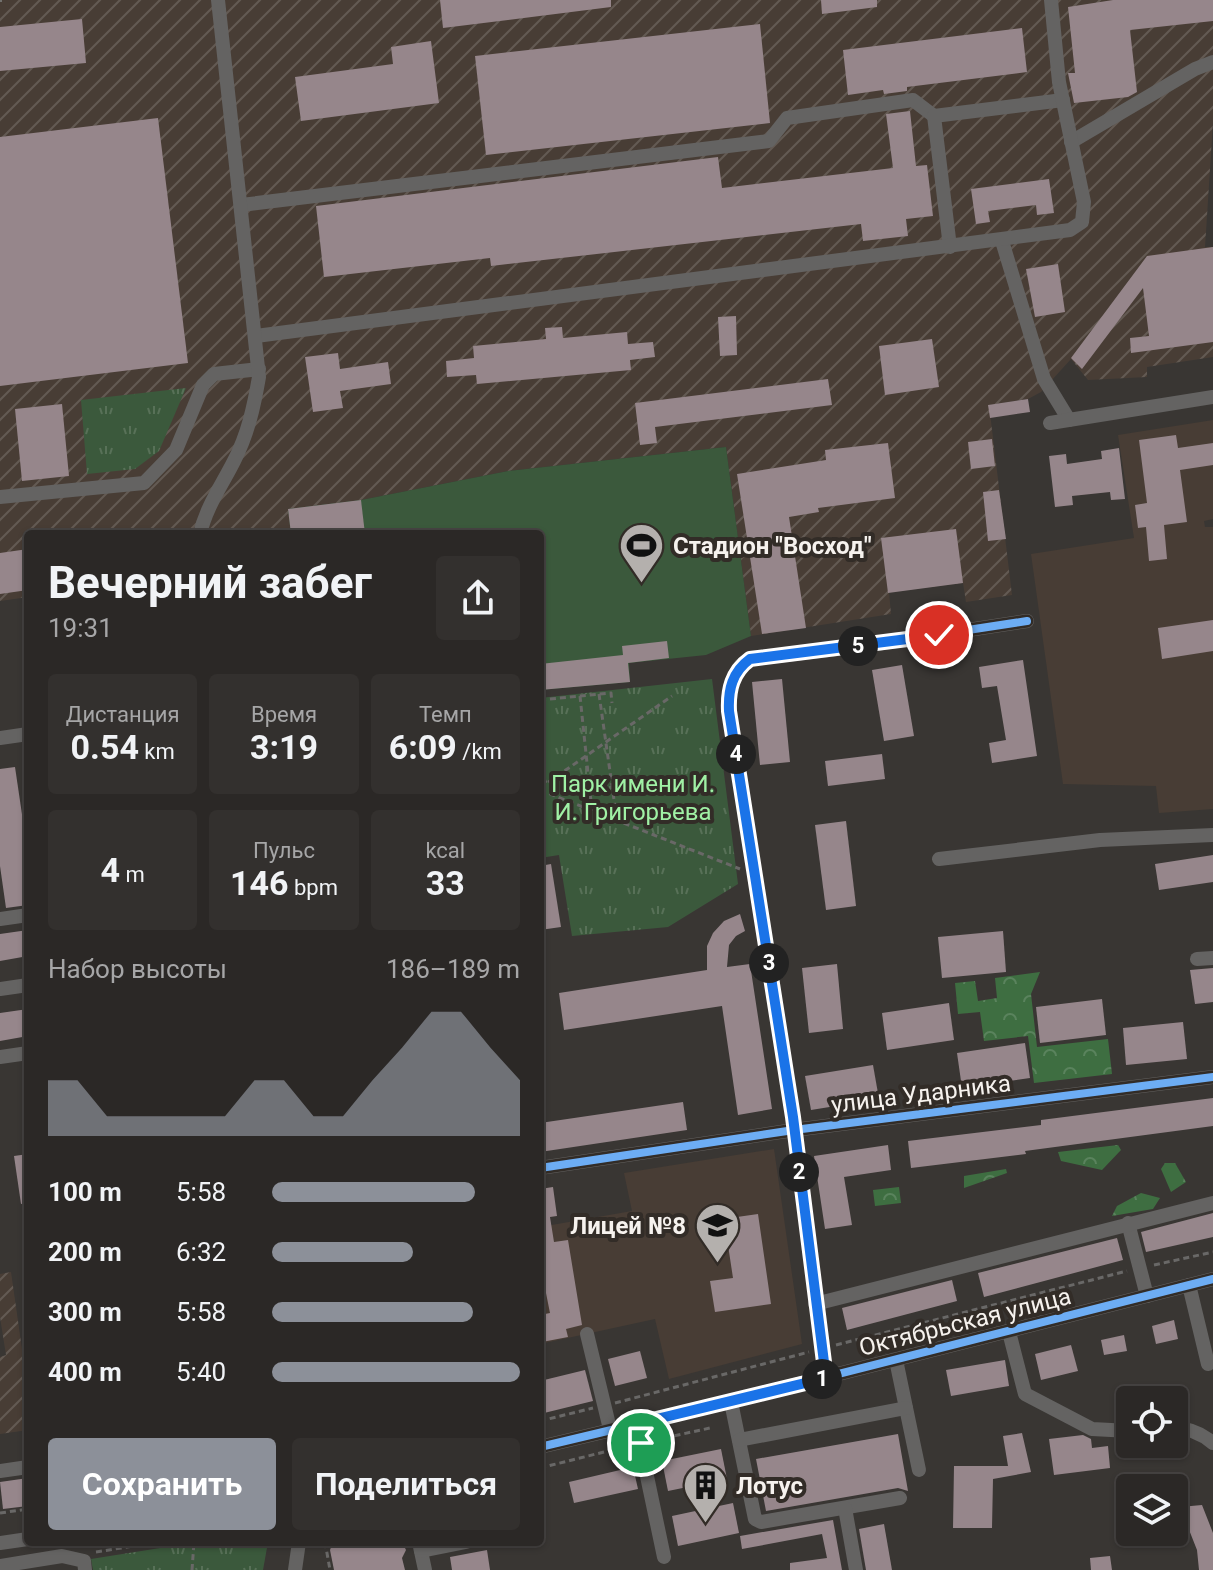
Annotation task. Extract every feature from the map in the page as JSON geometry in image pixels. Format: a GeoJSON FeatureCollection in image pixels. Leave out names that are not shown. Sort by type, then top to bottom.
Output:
{"type":"FeatureCollection","features":[{"type":"Feature","properties":{"kind":"street"},"geometry":{"type":"LineString","coordinates":[[201,530],[208,508],[235,459],[253,416],[259,369],[218,0]]}},
{"type":"Feature","properties":{"kind":"street"},"geometry":{"type":"LineString","coordinates":[[256,336],[1070,230],[1082,222],[1084,202],[1063,100],[1051,0]]}},
{"type":"Feature","properties":{"kind":"street"},"geometry":{"type":"LineString","coordinates":[[1071,142],[1195,69],[1213,62]]}},
{"type":"Feature","properties":{"kind":"street"},"geometry":{"type":"LineString","coordinates":[[241,205],[769,141],[787,118],[913,100],[934,116],[1063,100]]}},
{"type":"Feature","properties":{"kind":"street"},"geometry":{"type":"LineString","coordinates":[[934,116],[950,247]]}},
{"type":"Feature","properties":{"kind":"street"},"geometry":{"type":"LineString","coordinates":[[1002,241],[1044,379],[1069,420]]}},
{"type":"Feature","properties":{"kind":"street"},"geometry":{"type":"LineString","coordinates":[[0,497],[144,483],[176,450],[203,385],[214,374],[259,369]]}},
{"type":"Feature","properties":{"kind":"street"},"geometry":{"type":"LineString","coordinates":[[1050,423],[1213,397]]}},
{"type":"Feature","properties":{"kind":"street"},"geometry":{"type":"LineString","coordinates":[[826,1378],[794,1130],[729,711],[730,689],[741,665],[750,659],[863,646],[1027,621]]}},
{"type":"Feature","properties":{"kind":"street"},"geometry":{"type":"LineString","coordinates":[[0,738],[24,735]]}},
{"type":"Feature","properties":{"kind":"street"},"geometry":{"type":"LineString","coordinates":[[939,859],[1100,840],[1213,835]]}},
{"type":"Feature","properties":{"kind":"street"},"geometry":{"type":"LineString","coordinates":[[0,919],[24,916]]}},
{"type":"Feature","properties":{"kind":"street"},"geometry":{"type":"LineString","coordinates":[[1197,959],[1213,958]]}},
{"type":"Feature","properties":{"kind":"street"},"geometry":{"type":"LineString","coordinates":[[0,989],[24,986]]}},
{"type":"Feature","properties":{"kind":"street"},"geometry":{"type":"LineString","coordinates":[[0,1057],[24,1054]]}},
{"type":"Feature","properties":{"kind":"street","name":"улица Ударника"},"geometry":{"type":"LineString","coordinates":[[544,1167],[794,1130],[1213,1077]]}},
{"type":"Feature","properties":{"kind":"street"},"geometry":{"type":"LineString","coordinates":[[815,1304],[1213,1203]]}},
{"type":"Feature","properties":{"kind":"street"},"geometry":{"type":"LineString","coordinates":[[1128,1223],[1147,1296]]}},
{"type":"Feature","properties":{"kind":"street","name":"Октябрьская улица"},"geometry":{"type":"LineString","coordinates":[[544,1446],[731,1402],[1213,1279]]}},
{"type":"Feature","properties":{"kind":"street"},"geometry":{"type":"LineString","coordinates":[[1189,1285],[1208,1364]]}},
{"type":"Feature","properties":{"kind":"street"},"geometry":{"type":"LineString","coordinates":[[1009,1332],[1025,1394],[1092,1429],[1116,1430]]}},
{"type":"Feature","properties":{"kind":"street"},"geometry":{"type":"LineString","coordinates":[[587,1334],[610,1429]]}},
{"type":"Feature","properties":{"kind":"street"},"geometry":{"type":"LineString","coordinates":[[896,1360],[919,1470]]}},
{"type":"Feature","properties":{"kind":"street"},"geometry":{"type":"LineString","coordinates":[[731,1402],[755,1519],[761,1522],[900,1498]]}},
{"type":"Feature","properties":{"kind":"street"},"geometry":{"type":"LineString","coordinates":[[739,1440],[906,1408]]}},
{"type":"Feature","properties":{"kind":"street"},"geometry":{"type":"LineString","coordinates":[[636,1424],[664,1557]]}},
{"type":"Feature","properties":{"kind":"street"},"geometry":{"type":"LineString","coordinates":[[1188,1429],[1204,1435],[1213,1443]]}},
{"type":"Feature","properties":{"kind":"street"},"geometry":{"type":"LineString","coordinates":[[0,1471],[24,1468]]}},
{"type":"Feature","properties":{"kind":"street"},"geometry":{"type":"LineString","coordinates":[[845,1508],[856,1570]]}},
{"type":"Feature","properties":{"kind":"street"},"geometry":{"type":"LineString","coordinates":[[0,1543],[24,1540]]}},
{"type":"Feature","properties":{"kind":"street"},"geometry":{"type":"LineString","coordinates":[[295,1570],[298,1546]]}},
{"type":"Feature","properties":{"kind":"street"},"geometry":{"type":"LineString","coordinates":[[420,1547],[425,1570]]}},
{"type":"Feature","properties":{"kind":"street"},"geometry":{"type":"LineString","coordinates":[[0,1566],[62,1556],[84,1561],[85,1570]]}},
{"type":"Feature","properties":{"kind":"path"},"geometry":{"type":"LineString","coordinates":[[544,700],[611,693],[612,703]]}},
{"type":"Feature","properties":{"kind":"path"},"geometry":{"type":"LineString","coordinates":[[599,694],[617,821]]}},
{"type":"Feature","properties":{"kind":"path"},"geometry":{"type":"LineString","coordinates":[[580,696],[592,811]]}},
{"type":"Feature","properties":{"kind":"path"},"geometry":{"type":"LineString","coordinates":[[544,779],[546,783],[672,696]]}},
{"type":"Feature","properties":{"kind":"path"},"geometry":{"type":"LineString","coordinates":[[544,791],[755,875]]}},
{"type":"Feature","properties":{"kind":"path"},"geometry":{"type":"LineString","coordinates":[[544,1420],[1213,1252]]}},
{"type":"Feature","properties":{"kind":"path"},"geometry":{"type":"LineString","coordinates":[[544,1467],[710,1428]]}},
{"type":"Feature","properties":{"kind":"path"},"geometry":{"type":"LineString","coordinates":[[0,1513],[24,1510]]}},
{"type":"Feature","properties":{"kind":"path"},"geometry":{"type":"LineString","coordinates":[[90,1553],[134,1546]]}},
{"type":"Feature","properties":{"kind":"path"},"geometry":{"type":"LineString","coordinates":[[192,1570],[194,1546]]}},
{"type":"Feature","properties":{"kind":"path"},"geometry":{"type":"LineString","coordinates":[[326,1546],[330,1570]]}},
{"type":"Feature","properties":{"kind":"shaded area"},"geometry":{"type":"Polygon","coordinates":[[[0,0],[1213,0],[1213,122],[1205,247],[1213,247],[1213,357],[1147,367],[1147,377],[1088,380],[1071,359],[1041,392],[1028,399],[989,405],[1012,595],[966,602],[963,583],[889,592],[891,614],[751,636],[726,447],[508,471],[361,500],[288,509],[291,530],[24,530],[24,598],[0,601],[0,0]]]}},
{"type":"Feature","properties":{"kind":"shaded area"},"geometry":{"type":"Polygon","coordinates":[[[1213,420],[1213,519],[1204,521],[1205,527],[1213,527],[1213,809],[1159,813],[1156,786],[1063,784],[1031,554],[1134,538],[1118,435],[1213,420]]]}},
{"type":"Feature","properties":{"kind":"shaded area","name":"Лицей №8"},"geometry":{"type":"Polygon","coordinates":[[[774,1149],[802,1344],[669,1379],[655,1319],[544,1343],[544,1226],[632,1211],[624,1173],[774,1149]]]}},
{"type":"Feature","properties":{"kind":"shaded area"},"geometry":{"type":"Polygon","coordinates":[[[11,1272],[24,1349],[24,1431],[0,1434],[0,1357],[6,1355],[0,1317],[0,1274],[11,1272]]]}},
{"type":"Feature","properties":{"kind":"green space"},"geometry":{"type":"Polygon","coordinates":[[[186,388],[159,451],[135,469],[87,474],[81,400],[186,388]]]}},
{"type":"Feature","properties":{"kind":"green space","name":"Стадион \"Восход\""},"geometry":{"type":"Polygon","coordinates":[[[726,447],[751,636],[706,655],[629,663],[630,682],[544,690],[544,530],[291,530],[288,509],[361,500],[508,471],[726,447]]]}},
{"type":"Feature","properties":{"kind":"green space","name":"Парк имени И. И. Григорьева"},"geometry":{"type":"Polygon","coordinates":[[[712,679],[738,884],[668,927],[572,936],[559,855],[544,857],[544,698],[712,679]]]}},
{"type":"Feature","properties":{"kind":"green space"},"geometry":{"type":"Polygon","coordinates":[[[1040,972],[1031,994],[1037,1047],[1108,1039],[1112,1074],[1034,1083],[1028,1036],[984,1041],[980,1012],[958,1014],[955,983],[975,981],[978,1001],[997,998],[995,978],[1040,972]]]}},
{"type":"Feature","properties":{"kind":"green space"},"geometry":{"type":"Polygon","coordinates":[[[1118,1145],[1121,1150],[1102,1170],[1061,1161],[1058,1152],[1118,1145]]]}},
{"type":"Feature","properties":{"kind":"green space"},"geometry":{"type":"Polygon","coordinates":[[[1165,1163],[1175,1163],[1186,1182],[1171,1192],[1161,1169],[1165,1163]]]}},
{"type":"Feature","properties":{"kind":"green space"},"geometry":{"type":"Polygon","coordinates":[[[1006,1169],[1007,1173],[964,1188],[964,1176],[1006,1169]]]}},
{"type":"Feature","properties":{"kind":"green space"},"geometry":{"type":"Polygon","coordinates":[[[899,1187],[901,1203],[875,1206],[873,1190],[899,1187]]]}},
{"type":"Feature","properties":{"kind":"green space"},"geometry":{"type":"Polygon","coordinates":[[[1141,1193],[1160,1198],[1153,1209],[1112,1216],[1117,1206],[1141,1193]]]}},
{"type":"Feature","properties":{"kind":"green space"},"geometry":{"type":"Polygon","coordinates":[[[173,1546],[267,1546],[263,1570],[93,1570],[91,1559],[173,1546]]]}},
{"type":"Feature","properties":{"kind":"building"},"geometry":{"type":"Polygon","coordinates":[[[440,0],[611,0],[611,7],[443,28],[440,0]]]}},
{"type":"Feature","properties":{"kind":"building"},"geometry":{"type":"Polygon","coordinates":[[[821,0],[877,0],[877,7],[822,14],[821,0]]]}},
{"type":"Feature","properties":{"kind":"building"},"geometry":{"type":"Polygon","coordinates":[[[1113,0],[1213,0],[1213,21],[1130,30],[1137,92],[1128,97],[1074,103],[1068,73],[1075,73],[1068,7],[1113,0]]]}},
{"type":"Feature","properties":{"kind":"building"},"geometry":{"type":"Polygon","coordinates":[[[82,19],[86,63],[0,71],[0,27],[82,19]]]}},
{"type":"Feature","properties":{"kind":"building"},"geometry":{"type":"Polygon","coordinates":[[[760,24],[770,123],[486,155],[475,56],[760,24]]]}},
{"type":"Feature","properties":{"kind":"building"},"geometry":{"type":"Polygon","coordinates":[[[1022,28],[1027,72],[907,87],[907,91],[884,94],[883,90],[848,95],[843,50],[1022,28]]]}},
{"type":"Feature","properties":{"kind":"building"},"geometry":{"type":"Polygon","coordinates":[[[431,41],[439,103],[301,121],[295,77],[393,64],[391,47],[431,41]]]}},
{"type":"Feature","properties":{"kind":"building"},"geometry":{"type":"Polygon","coordinates":[[[910,111],[916,166],[927,165],[933,216],[906,219],[908,236],[863,241],[861,224],[491,266],[490,258],[324,277],[316,206],[718,157],[722,188],[893,168],[886,114],[910,111]]]}},
{"type":"Feature","properties":{"kind":"building"},"geometry":{"type":"Polygon","coordinates":[[[158,118],[188,363],[0,386],[0,137],[158,118]]]}},
{"type":"Feature","properties":{"kind":"building"},"geometry":{"type":"Polygon","coordinates":[[[1049,179],[1054,213],[1037,215],[1036,205],[988,211],[990,222],[976,224],[971,189],[1049,179]]]}},
{"type":"Feature","properties":{"kind":"building"},"geometry":{"type":"Polygon","coordinates":[[[1213,247],[1213,342],[1131,353],[1130,338],[1149,336],[1143,288],[1082,369],[1071,358],[1147,256],[1213,247]]]}},
{"type":"Feature","properties":{"kind":"building"},"geometry":{"type":"Polygon","coordinates":[[[1058,264],[1065,312],[1035,317],[1026,269],[1058,264]]]}},
{"type":"Feature","properties":{"kind":"building"},"geometry":{"type":"Polygon","coordinates":[[[736,316],[737,355],[720,356],[718,317],[736,316]]]}},
{"type":"Feature","properties":{"kind":"building"},"geometry":{"type":"Polygon","coordinates":[[[562,327],[563,338],[627,332],[628,344],[653,342],[655,357],[630,360],[631,370],[477,384],[476,375],[447,377],[446,361],[474,358],[473,346],[546,339],[545,328],[562,327]]]}},
{"type":"Feature","properties":{"kind":"building"},"geometry":{"type":"Polygon","coordinates":[[[932,339],[939,387],[885,395],[879,346],[932,339]]]}},
{"type":"Feature","properties":{"kind":"building"},"geometry":{"type":"Polygon","coordinates":[[[338,353],[340,369],[388,362],[391,384],[340,391],[343,408],[313,412],[305,357],[338,353]]]}},
{"type":"Feature","properties":{"kind":"building"},"geometry":{"type":"Polygon","coordinates":[[[828,379],[832,405],[655,427],[657,443],[640,445],[635,403],[828,379]]]}},
{"type":"Feature","properties":{"kind":"building"},"geometry":{"type":"Polygon","coordinates":[[[1028,399],[1030,412],[990,418],[988,405],[1028,399]]]}},
{"type":"Feature","properties":{"kind":"building"},"geometry":{"type":"Polygon","coordinates":[[[62,404],[69,476],[22,481],[15,409],[62,404]]]}},
{"type":"Feature","properties":{"kind":"building"},"geometry":{"type":"Polygon","coordinates":[[[1176,435],[1178,448],[1213,443],[1213,465],[1180,470],[1187,522],[1164,525],[1167,559],[1149,561],[1146,527],[1138,528],[1135,505],[1147,503],[1139,440],[1176,435]]]}},
{"type":"Feature","properties":{"kind":"building"},"geometry":{"type":"Polygon","coordinates":[[[992,439],[995,466],[971,469],[968,442],[992,439]]]}},
{"type":"Feature","properties":{"kind":"building"},"geometry":{"type":"Polygon","coordinates":[[[888,443],[895,498],[818,508],[819,512],[789,517],[806,628],[762,634],[737,474],[826,460],[825,450],[888,443]]]}},
{"type":"Feature","properties":{"kind":"building"},"geometry":{"type":"Polygon","coordinates":[[[1119,448],[1125,499],[1111,500],[1110,492],[1072,496],[1073,505],[1055,507],[1049,456],[1066,454],[1067,464],[1102,459],[1101,451],[1119,448]]]}},
{"type":"Feature","properties":{"kind":"building"},"geometry":{"type":"Polygon","coordinates":[[[999,490],[1006,539],[988,541],[983,492],[999,490]]]}},
{"type":"Feature","properties":{"kind":"building"},"geometry":{"type":"Polygon","coordinates":[[[361,500],[365,530],[291,530],[288,509],[361,500]]]}},
{"type":"Feature","properties":{"kind":"building"},"geometry":{"type":"Polygon","coordinates":[[[956,529],[963,583],[888,593],[881,538],[956,529]]]}},
{"type":"Feature","properties":{"kind":"building"},"geometry":{"type":"Polygon","coordinates":[[[24,550],[24,591],[0,594],[0,553],[24,550]]]}},
{"type":"Feature","properties":{"kind":"building"},"geometry":{"type":"Polygon","coordinates":[[[1213,620],[1213,651],[1162,659],[1158,628],[1213,620]]]}},
{"type":"Feature","properties":{"kind":"building"},"geometry":{"type":"Polygon","coordinates":[[[667,641],[669,658],[628,663],[630,682],[544,690],[544,664],[623,655],[622,646],[667,641]]]}},
{"type":"Feature","properties":{"kind":"building"},"geometry":{"type":"Polygon","coordinates":[[[1023,660],[1037,756],[992,763],[989,743],[1006,740],[997,686],[982,688],[979,667],[1023,660]]]}},
{"type":"Feature","properties":{"kind":"building"},"geometry":{"type":"Polygon","coordinates":[[[902,665],[914,736],[884,741],[872,670],[902,665]]]}},
{"type":"Feature","properties":{"kind":"building"},"geometry":{"type":"Polygon","coordinates":[[[782,679],[790,762],[760,765],[752,682],[782,679]]]}},
{"type":"Feature","properties":{"kind":"building"},"geometry":{"type":"Polygon","coordinates":[[[882,754],[885,779],[828,786],[825,761],[882,754]]]}},
{"type":"Feature","properties":{"kind":"building"},"geometry":{"type":"Polygon","coordinates":[[[15,767],[24,828],[24,906],[6,908],[0,866],[0,769],[15,767]]]}},
{"type":"Feature","properties":{"kind":"building"},"geometry":{"type":"Polygon","coordinates":[[[846,821],[856,906],[826,910],[815,825],[846,821]]]}},
{"type":"Feature","properties":{"kind":"building"},"geometry":{"type":"Polygon","coordinates":[[[1213,855],[1213,882],[1159,890],[1155,864],[1213,855]]]}},
{"type":"Feature","properties":{"kind":"building"},"geometry":{"type":"Polygon","coordinates":[[[551,864],[561,927],[544,929],[544,865],[551,864]]]}},
{"type":"Feature","properties":{"kind":"building"},"geometry":{"type":"Polygon","coordinates":[[[740,914],[745,931],[729,945],[727,967],[750,964],[772,1109],[738,1115],[722,1006],[564,1030],[559,993],[707,970],[707,946],[713,933],[724,921],[740,914]]]}},
{"type":"Feature","properties":{"kind":"building"},"geometry":{"type":"Polygon","coordinates":[[[24,931],[24,957],[0,961],[0,934],[24,931]]]}},
{"type":"Feature","properties":{"kind":"building"},"geometry":{"type":"Polygon","coordinates":[[[1003,931],[1006,972],[942,978],[938,937],[1003,931]]]}},
{"type":"Feature","properties":{"kind":"building"},"geometry":{"type":"Polygon","coordinates":[[[837,964],[843,1029],[809,1033],[802,968],[837,964]]]}},
{"type":"Feature","properties":{"kind":"building"},"geometry":{"type":"Polygon","coordinates":[[[1213,968],[1213,1002],[1195,1004],[1190,970],[1213,968]]]}},
{"type":"Feature","properties":{"kind":"building"},"geometry":{"type":"Polygon","coordinates":[[[1102,999],[1106,1035],[1040,1043],[1036,1007],[1102,999]]]}},
{"type":"Feature","properties":{"kind":"building"},"geometry":{"type":"Polygon","coordinates":[[[949,1003],[954,1040],[887,1050],[882,1013],[949,1003]]]}},
{"type":"Feature","properties":{"kind":"building"},"geometry":{"type":"Polygon","coordinates":[[[24,1010],[24,1037],[0,1041],[0,1013],[24,1010]]]}},
{"type":"Feature","properties":{"kind":"building"},"geometry":{"type":"Polygon","coordinates":[[[1183,1022],[1187,1059],[1126,1065],[1123,1028],[1183,1022]]]}},
{"type":"Feature","properties":{"kind":"building"},"geometry":{"type":"Polygon","coordinates":[[[1025,1043],[1030,1078],[962,1088],[957,1053],[1025,1043]]]}},
{"type":"Feature","properties":{"kind":"building"},"geometry":{"type":"Polygon","coordinates":[[[873,1065],[879,1099],[811,1110],[805,1076],[873,1065]]]}},
{"type":"Feature","properties":{"kind":"building"},"geometry":{"type":"Polygon","coordinates":[[[1213,1098],[1213,1126],[911,1168],[908,1141],[1041,1125],[1041,1120],[1213,1098]]]}},
{"type":"Feature","properties":{"kind":"building"},"geometry":{"type":"Polygon","coordinates":[[[683,1102],[687,1130],[544,1151],[544,1122],[683,1102]]]}},
{"type":"Feature","properties":{"kind":"building"},"geometry":{"type":"Polygon","coordinates":[[[888,1145],[891,1170],[844,1177],[852,1225],[825,1229],[814,1156],[888,1145]]]}},
{"type":"Feature","properties":{"kind":"building"},"geometry":{"type":"Polygon","coordinates":[[[24,1155],[24,1204],[21,1204],[14,1156],[24,1155]]]}},
{"type":"Feature","properties":{"kind":"building"},"geometry":{"type":"Polygon","coordinates":[[[553,1187],[557,1216],[550,1217],[554,1242],[568,1240],[582,1325],[566,1329],[568,1337],[544,1342],[544,1314],[550,1313],[544,1283],[544,1188],[553,1187]]]}},
{"type":"Feature","properties":{"kind":"building"},"geometry":{"type":"Polygon","coordinates":[[[1213,1213],[1213,1237],[1146,1252],[1141,1232],[1213,1213]]]}},
{"type":"Feature","properties":{"kind":"building"},"geometry":{"type":"Polygon","coordinates":[[[758,1214],[771,1304],[715,1312],[710,1281],[733,1278],[728,1245],[706,1248],[702,1222],[758,1214]]]}},
{"type":"Feature","properties":{"kind":"building"},"geometry":{"type":"Polygon","coordinates":[[[1117,1238],[1123,1260],[984,1297],[978,1273],[1117,1238]]]}},
{"type":"Feature","properties":{"kind":"building"},"geometry":{"type":"Polygon","coordinates":[[[952,1280],[957,1301],[847,1330],[842,1308],[952,1280]]]}},
{"type":"Feature","properties":{"kind":"building"},"geometry":{"type":"Polygon","coordinates":[[[1174,1320],[1178,1339],[1156,1344],[1152,1326],[1174,1320]]]}},
{"type":"Feature","properties":{"kind":"building"},"geometry":{"type":"Polygon","coordinates":[[[1124,1335],[1127,1351],[1104,1355],[1101,1340],[1124,1335]]]}},
{"type":"Feature","properties":{"kind":"building"},"geometry":{"type":"Polygon","coordinates":[[[1071,1345],[1078,1371],[1041,1380],[1035,1354],[1071,1345]]]}},
{"type":"Feature","properties":{"kind":"building"},"geometry":{"type":"Polygon","coordinates":[[[640,1351],[647,1378],[615,1386],[608,1359],[640,1351]]]}},
{"type":"Feature","properties":{"kind":"building"},"geometry":{"type":"Polygon","coordinates":[[[1005,1360],[1009,1386],[951,1396],[946,1370],[1005,1360]]]}},
{"type":"Feature","properties":{"kind":"building"},"geometry":{"type":"Polygon","coordinates":[[[585,1370],[593,1401],[544,1413],[544,1380],[585,1370]]]}},
{"type":"Feature","properties":{"kind":"building"},"geometry":{"type":"Polygon","coordinates":[[[1022,1433],[1031,1472],[993,1479],[992,1528],[953,1528],[954,1466],[1008,1466],[1003,1436],[1022,1433]]]}},
{"type":"Feature","properties":{"kind":"building"},"geometry":{"type":"Polygon","coordinates":[[[898,1434],[908,1491],[898,1488],[766,1511],[756,1459],[898,1434]]]}},
{"type":"Feature","properties":{"kind":"building"},"geometry":{"type":"Polygon","coordinates":[[[1083,1435],[1091,1439],[1092,1448],[1108,1446],[1110,1468],[1054,1475],[1049,1439],[1083,1435]]]}},
{"type":"Feature","properties":{"kind":"building"},"geometry":{"type":"Polygon","coordinates":[[[721,1449],[727,1479],[668,1491],[662,1461],[721,1449]]]}},
{"type":"Feature","properties":{"kind":"building"},"geometry":{"type":"Polygon","coordinates":[[[633,1467],[638,1489],[574,1503],[569,1482],[633,1467]]]}},
{"type":"Feature","properties":{"kind":"building"},"geometry":{"type":"Polygon","coordinates":[[[24,1479],[24,1506],[3,1509],[0,1482],[24,1479]]]}},
{"type":"Feature","properties":{"kind":"building","name":"Лотус"},"geometry":{"type":"Polygon","coordinates":[[[733,1503],[739,1533],[678,1546],[672,1516],[733,1503]]]}},
{"type":"Feature","properties":{"kind":"building"},"geometry":{"type":"Polygon","coordinates":[[[1202,1505],[1213,1533],[1213,1570],[1199,1570],[1197,1550],[1188,1527],[1188,1506],[1202,1505]]]}},
{"type":"Feature","properties":{"kind":"building"},"geometry":{"type":"Polygon","coordinates":[[[833,1520],[842,1570],[790,1570],[790,1563],[827,1558],[822,1534],[742,1549],[740,1536],[833,1520]]]}},
{"type":"Feature","properties":{"kind":"building"},"geometry":{"type":"Polygon","coordinates":[[[884,1524],[892,1570],[866,1570],[859,1529],[884,1524]]]}},
{"type":"Feature","properties":{"kind":"building"},"geometry":{"type":"Polygon","coordinates":[[[332,1546],[404,1546],[406,1550],[402,1558],[405,1570],[334,1570],[332,1546]]]}},
{"type":"Feature","properties":{"kind":"building"},"geometry":{"type":"Polygon","coordinates":[[[487,1550],[490,1570],[452,1570],[450,1557],[487,1550]]]}},
{"type":"Feature","properties":{"kind":"building"},"geometry":{"type":"Polygon","coordinates":[[[1110,1556],[1112,1570],[1091,1570],[1090,1558],[1110,1556]]]}},
{"type":"Feature","properties":{"kind":"cycle path"},"geometry":{"type":"LineString","coordinates":[[826,1378],[793,1117],[729,711],[732,681],[741,665],[750,659],[863,646],[1027,621]]}},
{"type":"Feature","properties":{"kind":"cycle path"},"geometry":{"type":"LineString","coordinates":[[544,1167],[794,1130],[1213,1077]]}},
{"type":"Feature","properties":{"kind":"cycle path"},"geometry":{"type":"LineString","coordinates":[[544,1446],[1213,1279]]}},
{"type":"Feature","properties":{"kind":"place","name":"Стадион \"Восход\""},"geometry":{"type":"Point","coordinates":[642,585]}},
{"type":"Feature","properties":{"kind":"place","name":"Лицей №8"},"geometry":{"type":"Point","coordinates":[717,1265]}},
{"type":"Feature","properties":{"kind":"place","name":"Лотус"},"geometry":{"type":"Point","coordinates":[705,1525]}},
{"type":"Feature","properties":{"kind":"route"},"geometry":{"type":"LineString","coordinates":[[641,1443],[636,1424],[826,1378],[793,1117],[729,711],[732,681],[741,665],[750,659],[939,635]]}}]}
